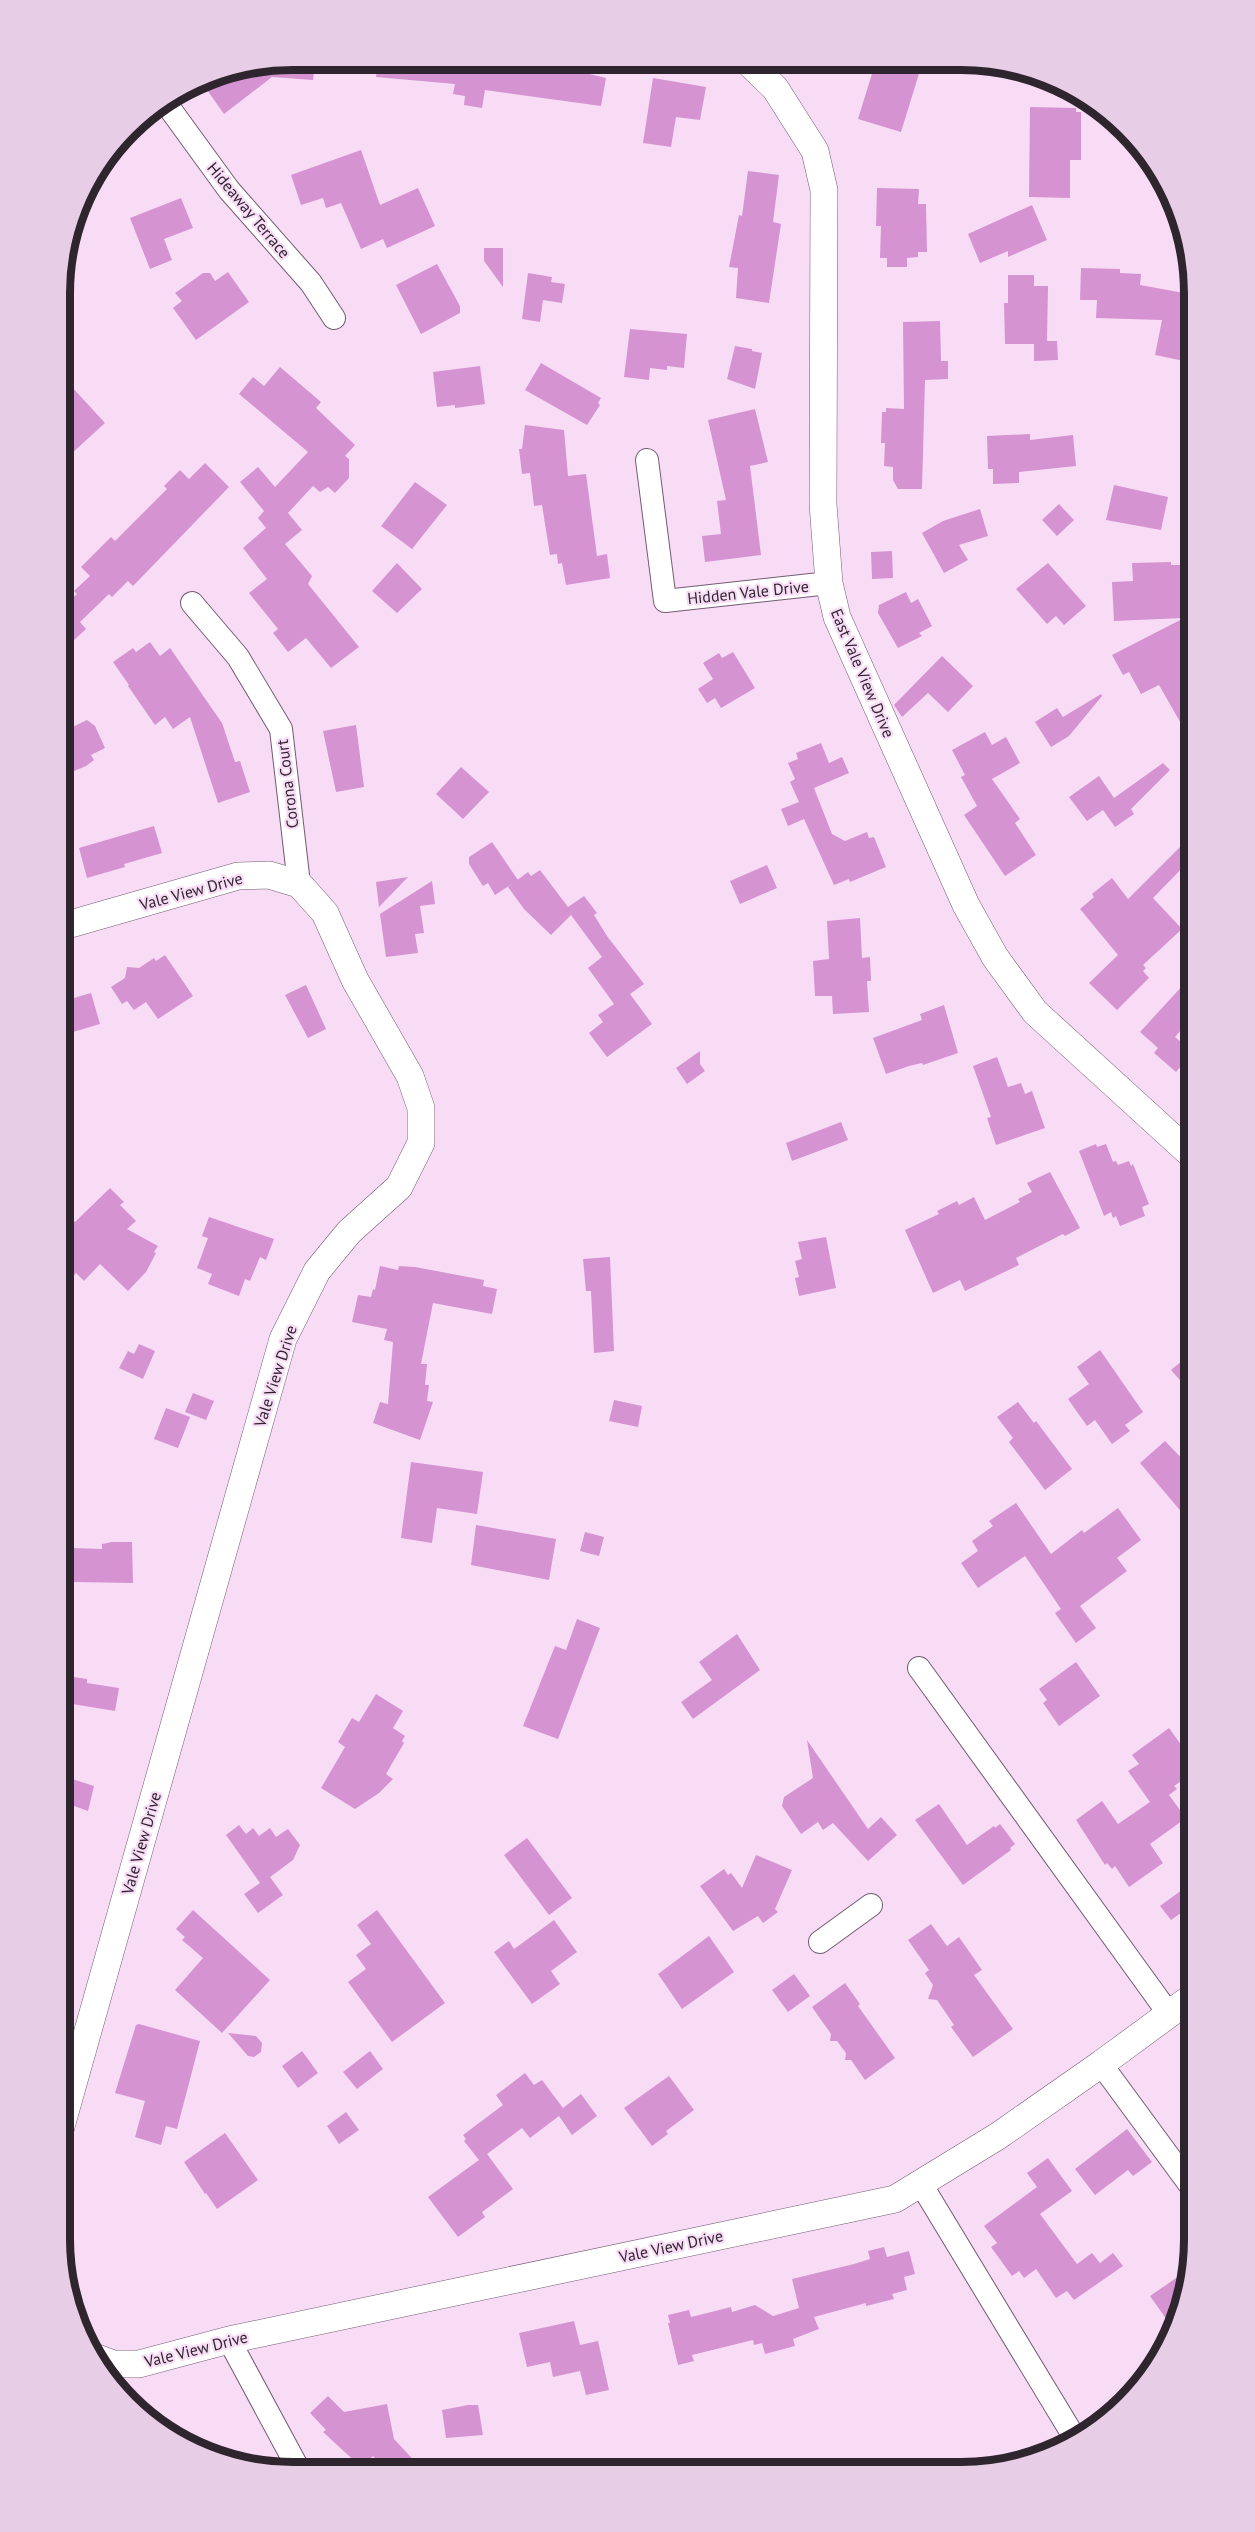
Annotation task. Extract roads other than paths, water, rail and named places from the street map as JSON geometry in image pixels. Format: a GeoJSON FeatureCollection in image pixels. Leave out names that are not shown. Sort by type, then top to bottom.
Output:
{"type":"FeatureCollection","features":[{"type":"Feature","properties":{"kind":"street","name":"East Vale View Drive"},"geometry":{"type":"LineString","coordinates":[[757,70],[775,88],[815,150],[824,190],[823,504],[829,583],[842,628],[966,905],[995,957],[1035,1012],[1184,1148]]}},
{"type":"Feature","properties":{"kind":"street","name":"Hideaway Terrace"},"geometry":{"type":"LineString","coordinates":[[170,108],[229,190],[311,284],[334,318]]}},
{"type":"Feature","properties":{"kind":"street","name":"Hidden Vale Drive"},"geometry":{"type":"LineString","coordinates":[[647,460],[665,601],[829,583]]}},
{"type":"Feature","properties":{"kind":"street","name":"Corona Court"},"geometry":{"type":"LineString","coordinates":[[192,603],[238,657],[281,729],[299,884]]}},
{"type":"Feature","properties":{"kind":"street","name":"Vale View Drive"},"geometry":{"type":"LineString","coordinates":[[70,924],[238,876],[269,875],[299,884],[325,913],[355,980],[410,1076],[422,1108],[421,1143],[399,1187],[349,1232],[317,1271],[283,1339],[70,2095]]}},
{"type":"Feature","properties":{"kind":"street"},"geometry":{"type":"LineString","coordinates":[[919,1668],[1169,2014]]}},
{"type":"Feature","properties":{"kind":"street"},"geometry":{"type":"LineString","coordinates":[[820,1942],[871,1905]]}},
{"type":"Feature","properties":{"kind":"street","name":"Vale View Drive"},"geometry":{"type":"LineString","coordinates":[[108,2362],[139,2364],[229,2340],[895,2199],[998,2136],[1184,2003]]}},
{"type":"Feature","properties":{"kind":"street"},"geometry":{"type":"LineString","coordinates":[[1101,2064],[1184,2177]]}},
{"type":"Feature","properties":{"kind":"street"},"geometry":{"type":"LineString","coordinates":[[921,2184],[1072,2433]]}},
{"type":"Feature","properties":{"kind":"street"},"geometry":{"type":"LineString","coordinates":[[229,2340],[295,2462]]}}]}
